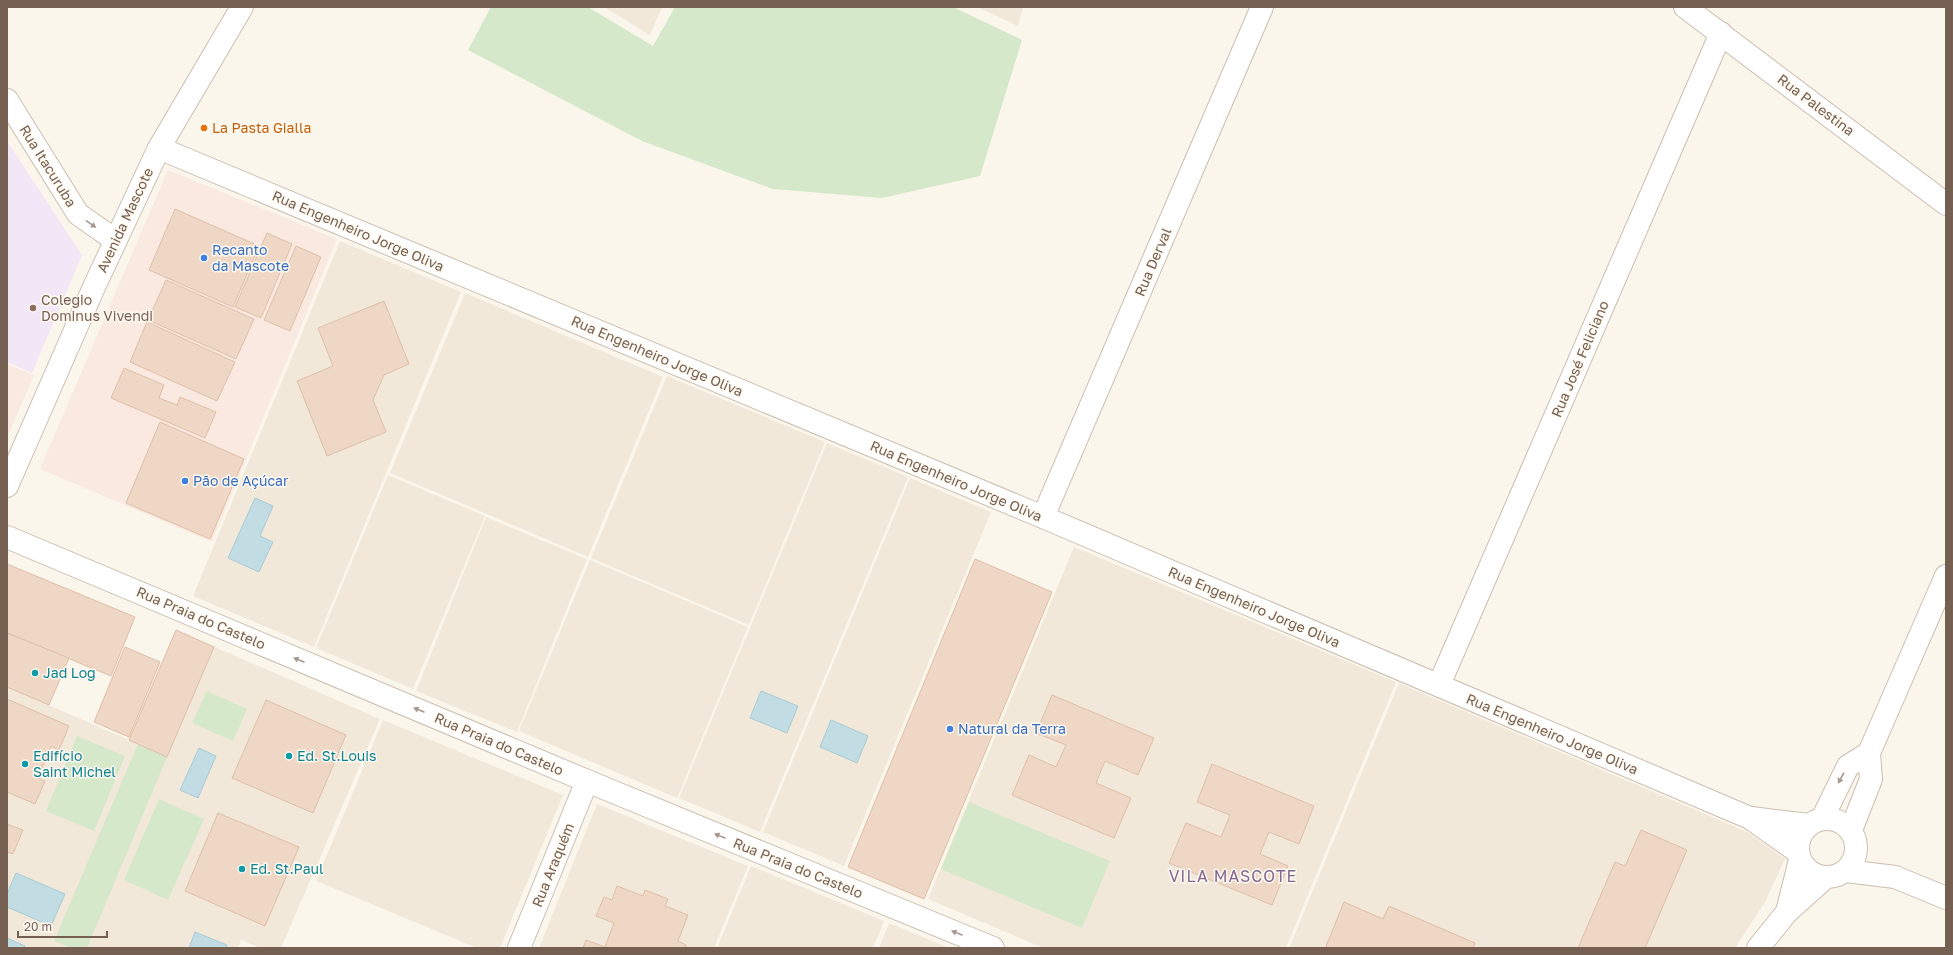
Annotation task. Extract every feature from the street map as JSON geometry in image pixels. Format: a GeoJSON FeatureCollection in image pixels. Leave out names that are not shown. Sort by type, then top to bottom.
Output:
{"type":"FeatureCollection","features":[{"type":"Feature","properties":{"kind":"street","name":"Avenida Mascote"},"geometry":{"type":"LineString","coordinates":[[7,486],[115,240],[159,148],[242,7]]}},
{"type":"Feature","properties":{"kind":"street","name":"Rua Derval"},"geometry":{"type":"LineString","coordinates":[[1043,517],[1262,7]]}},
{"type":"Feature","properties":{"kind":"street","name":"Rua Palestina"},"geometry":{"type":"LineString","coordinates":[[1685,7],[1946,204]]}},
{"type":"Feature","properties":{"kind":"street","name":"Rua José Feliciano"},"geometry":{"type":"LineString","coordinates":[[1439,685],[1721,33]]}},
{"type":"Feature","properties":{"kind":"street","name":"Rua Itacuruba"},"geometry":{"type":"LineString","coordinates":[[7,100],[78,214],[115,240]]}},
{"type":"Feature","properties":{"kind":"street","name":"Rua Engenheiro Jorge Oliva"},"geometry":{"type":"LineString","coordinates":[[159,148],[1043,517],[1750,818],[1799,856]]}},
{"type":"Feature","properties":{"kind":"street","name":"Rua Praia do Castelo"},"geometry":{"type":"LineString","coordinates":[[7,537],[587,781],[993,948]]}},
{"type":"Feature","properties":{"kind":"street"},"geometry":{"type":"LineString","coordinates":[[1758,948],[1787,912],[1855,859],[1854,837],[1871,779],[1869,753],[1946,576]]}},
{"type":"Feature","properties":{"kind":"street"},"geometry":{"type":"LineString","coordinates":[[1787,912],[1799,856],[1800,837],[1816,822],[1848,766],[1869,753]]}},
{"type":"Feature","properties":{"kind":"street","name":"Rua Araquém"},"geometry":{"type":"LineString","coordinates":[[519,948],[587,781]]}},
{"type":"Feature","properties":{"kind":"street","name":"Rua Engenheiro Jorge Oliva"},"geometry":{"type":"LineString","coordinates":[[1750,818],[1816,822]]}},
{"type":"Feature","properties":{"kind":"street"},"geometry":{"type":"LineString","coordinates":[[1816,822],[1838,821],[1895,877]]}},
{"type":"Feature","properties":{"kind":"street"},"geometry":{"type":"LineString","coordinates":[[1799,856],[1811,873],[1895,877],[1946,898]]}},
{"type":"Feature","properties":{"kind":"shaded area"},"geometry":{"type":"Polygon","coordinates":[[[604,7],[662,7],[650,35],[604,7]]]}},
{"type":"Feature","properties":{"kind":"shaded area"},"geometry":{"type":"Polygon","coordinates":[[[977,7],[1023,7],[1018,26],[977,7]]]}},
{"type":"Feature","properties":{"kind":"shaded area","name":"Colegio Dominus Vivendi"},"geometry":{"type":"Polygon","coordinates":[[[7,141],[82,255],[32,373],[7,362],[7,141]]]}},
{"type":"Feature","properties":{"kind":"shaded area"},"geometry":{"type":"Polygon","coordinates":[[[168,170],[337,239],[212,542],[40,469],[168,170]]]}},
{"type":"Feature","properties":{"kind":"shaded area"},"geometry":{"type":"Polygon","coordinates":[[[340,241],[461,292],[314,647],[193,596],[340,241]]]}},
{"type":"Feature","properties":{"kind":"shaded area"},"geometry":{"type":"Polygon","coordinates":[[[465,293],[663,377],[588,557],[390,473],[465,293]]]}},
{"type":"Feature","properties":{"kind":"shaded area"},"geometry":{"type":"Polygon","coordinates":[[[7,364],[34,375],[7,438],[7,364]]]}},
{"type":"Feature","properties":{"kind":"shaded area"},"geometry":{"type":"Polygon","coordinates":[[[667,376],[825,442],[749,625],[591,558],[667,376]]]}},
{"type":"Feature","properties":{"kind":"shaded area"},"geometry":{"type":"Polygon","coordinates":[[[827,443],[908,477],[760,832],[679,798],[827,443]]]}},
{"type":"Feature","properties":{"kind":"shaded area"},"geometry":{"type":"Polygon","coordinates":[[[388,475],[485,516],[413,689],[316,648],[388,475]]]}},
{"type":"Feature","properties":{"kind":"shaded area"},"geometry":{"type":"Polygon","coordinates":[[[910,478],[991,512],[844,866],[763,832],[910,478]]]}},
{"type":"Feature","properties":{"kind":"shaded area"},"geometry":{"type":"Polygon","coordinates":[[[486,517],[587,559],[517,732],[416,691],[486,517]]]}},
{"type":"Feature","properties":{"kind":"shaded area"},"geometry":{"type":"Polygon","coordinates":[[[1074,547],[1396,682],[1286,948],[1043,948],[928,899],[1074,547]]]}},
{"type":"Feature","properties":{"kind":"shaded area"},"geometry":{"type":"Polygon","coordinates":[[[590,560],[748,627],[677,798],[519,731],[590,560]]]}},
{"type":"Feature","properties":{"kind":"shaded area"},"geometry":{"type":"Polygon","coordinates":[[[176,630],[380,719],[281,948],[260,948],[241,940],[238,948],[7,948],[7,687],[129,740],[176,630]]]}},
{"type":"Feature","properties":{"kind":"shaded area"},"geometry":{"type":"Polygon","coordinates":[[[1399,683],[1747,832],[1785,859],[1765,902],[1735,948],[1289,948],[1399,683]]]}},
{"type":"Feature","properties":{"kind":"shaded area"},"geometry":{"type":"Polygon","coordinates":[[[383,720],[563,795],[500,948],[477,948],[316,881],[383,720]]]}},
{"type":"Feature","properties":{"kind":"shaded area"},"geometry":{"type":"Polygon","coordinates":[[[597,804],[748,866],[714,948],[539,948],[597,804]]]}},
{"type":"Feature","properties":{"kind":"shaded area"},"geometry":{"type":"Polygon","coordinates":[[[751,866],[884,921],[873,948],[717,948],[751,866]]]}},
{"type":"Feature","properties":{"kind":"shaded area"},"geometry":{"type":"Polygon","coordinates":[[[889,923],[949,948],[879,948],[889,923]]]}},
{"type":"Feature","properties":{"kind":"green space"},"geometry":{"type":"Polygon","coordinates":[[[491,7],[588,7],[653,46],[675,7],[953,7],[1022,40],[980,176],[882,198],[773,189],[642,141],[468,50],[491,7]]]}},
{"type":"Feature","properties":{"kind":"green space"},"geometry":{"type":"Polygon","coordinates":[[[207,691],[247,709],[233,741],[192,723],[207,691]]]}},
{"type":"Feature","properties":{"kind":"green space"},"geometry":{"type":"Polygon","coordinates":[[[77,736],[125,756],[94,831],[46,811],[77,736]]]}},
{"type":"Feature","properties":{"kind":"green space"},"geometry":{"type":"Polygon","coordinates":[[[138,744],[167,757],[87,948],[71,948],[54,941],[138,744]]]}},
{"type":"Feature","properties":{"kind":"green space"},"geometry":{"type":"Polygon","coordinates":[[[159,799],[204,819],[168,900],[124,880],[159,799]]]}},
{"type":"Feature","properties":{"kind":"green space"},"geometry":{"type":"Polygon","coordinates":[[[969,802],[1110,861],[1082,928],[941,869],[969,802]]]}},
{"type":"Feature","properties":{"kind":"water"},"geometry":{"type":"Polygon","coordinates":[[[255,498],[273,506],[260,536],[273,542],[259,572],[228,558],[255,498]]]}},
{"type":"Feature","properties":{"kind":"water"},"geometry":{"type":"Polygon","coordinates":[[[761,691],[798,706],[787,733],[750,718],[761,691]]]}},
{"type":"Feature","properties":{"kind":"water"},"geometry":{"type":"Polygon","coordinates":[[[831,720],[868,736],[857,763],[820,747],[831,720]]]}},
{"type":"Feature","properties":{"kind":"water"},"geometry":{"type":"Polygon","coordinates":[[[199,748],[216,756],[198,798],[180,790],[199,748]]]}},
{"type":"Feature","properties":{"kind":"water"},"geometry":{"type":"Polygon","coordinates":[[[16,873],[65,894],[51,926],[7,907],[7,894],[16,873]]]}},
{"type":"Feature","properties":{"kind":"water"},"geometry":{"type":"Polygon","coordinates":[[[195,932],[227,945],[226,948],[189,948],[195,932]]]}},
{"type":"Feature","properties":{"kind":"water"},"geometry":{"type":"Polygon","coordinates":[[[7,938],[25,946],[24,948],[7,948],[7,938]]]}},
{"type":"Feature","properties":{"kind":"building","name":"Recanto da Mascote"},"geometry":{"type":"Polygon","coordinates":[[[175,209],[259,246],[233,307],[149,270],[175,209]]]}},
{"type":"Feature","properties":{"kind":"building"},"geometry":{"type":"Polygon","coordinates":[[[267,233],[292,244],[261,318],[235,307],[267,233]]]}},
{"type":"Feature","properties":{"kind":"building"},"geometry":{"type":"Polygon","coordinates":[[[296,246],[321,257],[290,331],[264,320],[296,246]]]}},
{"type":"Feature","properties":{"kind":"building"},"geometry":{"type":"Polygon","coordinates":[[[166,280],[254,319],[236,359],[148,320],[166,280]]]}},
{"type":"Feature","properties":{"kind":"building"},"geometry":{"type":"Polygon","coordinates":[[[384,301],[409,364],[384,375],[373,400],[386,432],[327,456],[297,381],[333,366],[318,328],[384,301]]]}},
{"type":"Feature","properties":{"kind":"building"},"geometry":{"type":"Polygon","coordinates":[[[147,322],[235,362],[217,401],[130,362],[147,322]]]}},
{"type":"Feature","properties":{"kind":"building"},"geometry":{"type":"Polygon","coordinates":[[[124,368],[164,385],[159,398],[177,405],[180,397],[216,412],[205,438],[111,398],[124,368]]]}},
{"type":"Feature","properties":{"kind":"building","name":"Pão de Açúcar"},"geometry":{"type":"Polygon","coordinates":[[[160,422],[244,459],[210,539],[126,503],[160,422]]]}},
{"type":"Feature","properties":{"kind":"building","name":"Natural da Terra"},"geometry":{"type":"Polygon","coordinates":[[[975,559],[1052,592],[924,899],[848,867],[975,559]]]}},
{"type":"Feature","properties":{"kind":"building"},"geometry":{"type":"Polygon","coordinates":[[[7,564],[135,617],[111,676],[7,633],[7,564]]]}},
{"type":"Feature","properties":{"kind":"building"},"geometry":{"type":"Polygon","coordinates":[[[176,630],[214,647],[167,757],[129,740],[176,630]]]}},
{"type":"Feature","properties":{"kind":"building","name":"Jad Log"},"geometry":{"type":"Polygon","coordinates":[[[7,633],[69,658],[49,705],[7,687],[7,633]]]}},
{"type":"Feature","properties":{"kind":"building"},"geometry":{"type":"Polygon","coordinates":[[[125,647],[160,662],[129,737],[94,722],[125,647]]]}},
{"type":"Feature","properties":{"kind":"building"},"geometry":{"type":"Polygon","coordinates":[[[1052,695],[1154,738],[1138,775],[1105,761],[1096,783],[1131,798],[1114,838],[1012,795],[1029,755],[1056,767],[1066,745],[1036,733],[1052,695]]]}},
{"type":"Feature","properties":{"kind":"building","name":"Edifício Saint Michel"},"geometry":{"type":"Polygon","coordinates":[[[7,699],[69,726],[59,750],[51,746],[38,778],[45,781],[35,804],[7,792],[7,699]]]}},
{"type":"Feature","properties":{"kind":"building","name":"Ed. St.Louis"},"geometry":{"type":"Polygon","coordinates":[[[266,700],[346,735],[313,813],[232,778],[266,700]]]}},
{"type":"Feature","properties":{"kind":"building"},"geometry":{"type":"Polygon","coordinates":[[[1212,764],[1314,806],[1299,844],[1269,832],[1260,854],[1288,866],[1272,905],[1169,863],[1186,823],[1221,837],[1230,815],[1197,802],[1212,764]]]}},
{"type":"Feature","properties":{"kind":"building","name":"Ed. St.Paul"},"geometry":{"type":"Polygon","coordinates":[[[218,813],[299,847],[265,926],[185,891],[218,813]]]}},
{"type":"Feature","properties":{"kind":"building"},"geometry":{"type":"Polygon","coordinates":[[[7,824],[23,830],[13,854],[7,852],[7,824]]]}},
{"type":"Feature","properties":{"kind":"building"},"geometry":{"type":"Polygon","coordinates":[[[1641,830],[1687,850],[1645,948],[1578,948],[1615,862],[1625,866],[1641,830]]]}},
{"type":"Feature","properties":{"kind":"building"},"geometry":{"type":"Polygon","coordinates":[[[617,886],[643,896],[645,890],[668,899],[665,906],[688,915],[678,941],[686,945],[685,948],[583,948],[586,940],[605,947],[614,923],[596,916],[604,897],[612,900],[617,886]]]}},
{"type":"Feature","properties":{"kind":"building"},"geometry":{"type":"Polygon","coordinates":[[[1344,902],[1383,919],[1389,906],[1475,943],[1473,948],[1329,948],[1326,946],[1344,902]]]}},
{"type":"Feature","properties":{"kind":"place","name":"La Pasta Gialla"},"geometry":{"type":"Point","coordinates":[204,128]}},
{"type":"Feature","properties":{"kind":"place","name":"Recanto da Mascote"},"geometry":{"type":"Point","coordinates":[204,258]}},
{"type":"Feature","properties":{"kind":"place","name":"Colegio Dominus Vivendi"},"geometry":{"type":"Point","coordinates":[33,308]}},
{"type":"Feature","properties":{"kind":"place","name":"Pão de Açúcar"},"geometry":{"type":"Point","coordinates":[185,481]}},
{"type":"Feature","properties":{"kind":"place","name":"Jad Log"},"geometry":{"type":"Point","coordinates":[35,673]}},
{"type":"Feature","properties":{"kind":"place","name":"Natural da Terra"},"geometry":{"type":"Point","coordinates":[950,729]}},
{"type":"Feature","properties":{"kind":"place","name":"Ed. St.Louis"},"geometry":{"type":"Point","coordinates":[289,756]}},
{"type":"Feature","properties":{"kind":"place","name":"Edifício Saint Michel"},"geometry":{"type":"Point","coordinates":[25,764]}},
{"type":"Feature","properties":{"kind":"place","name":"Ed. St.Paul"},"geometry":{"type":"Point","coordinates":[242,869]}},
{"type":"Feature","properties":{"kind":"district","name":"VILA MASCOTE"},"geometry":{"type":"Point","coordinates":[1233,876]}}]}
